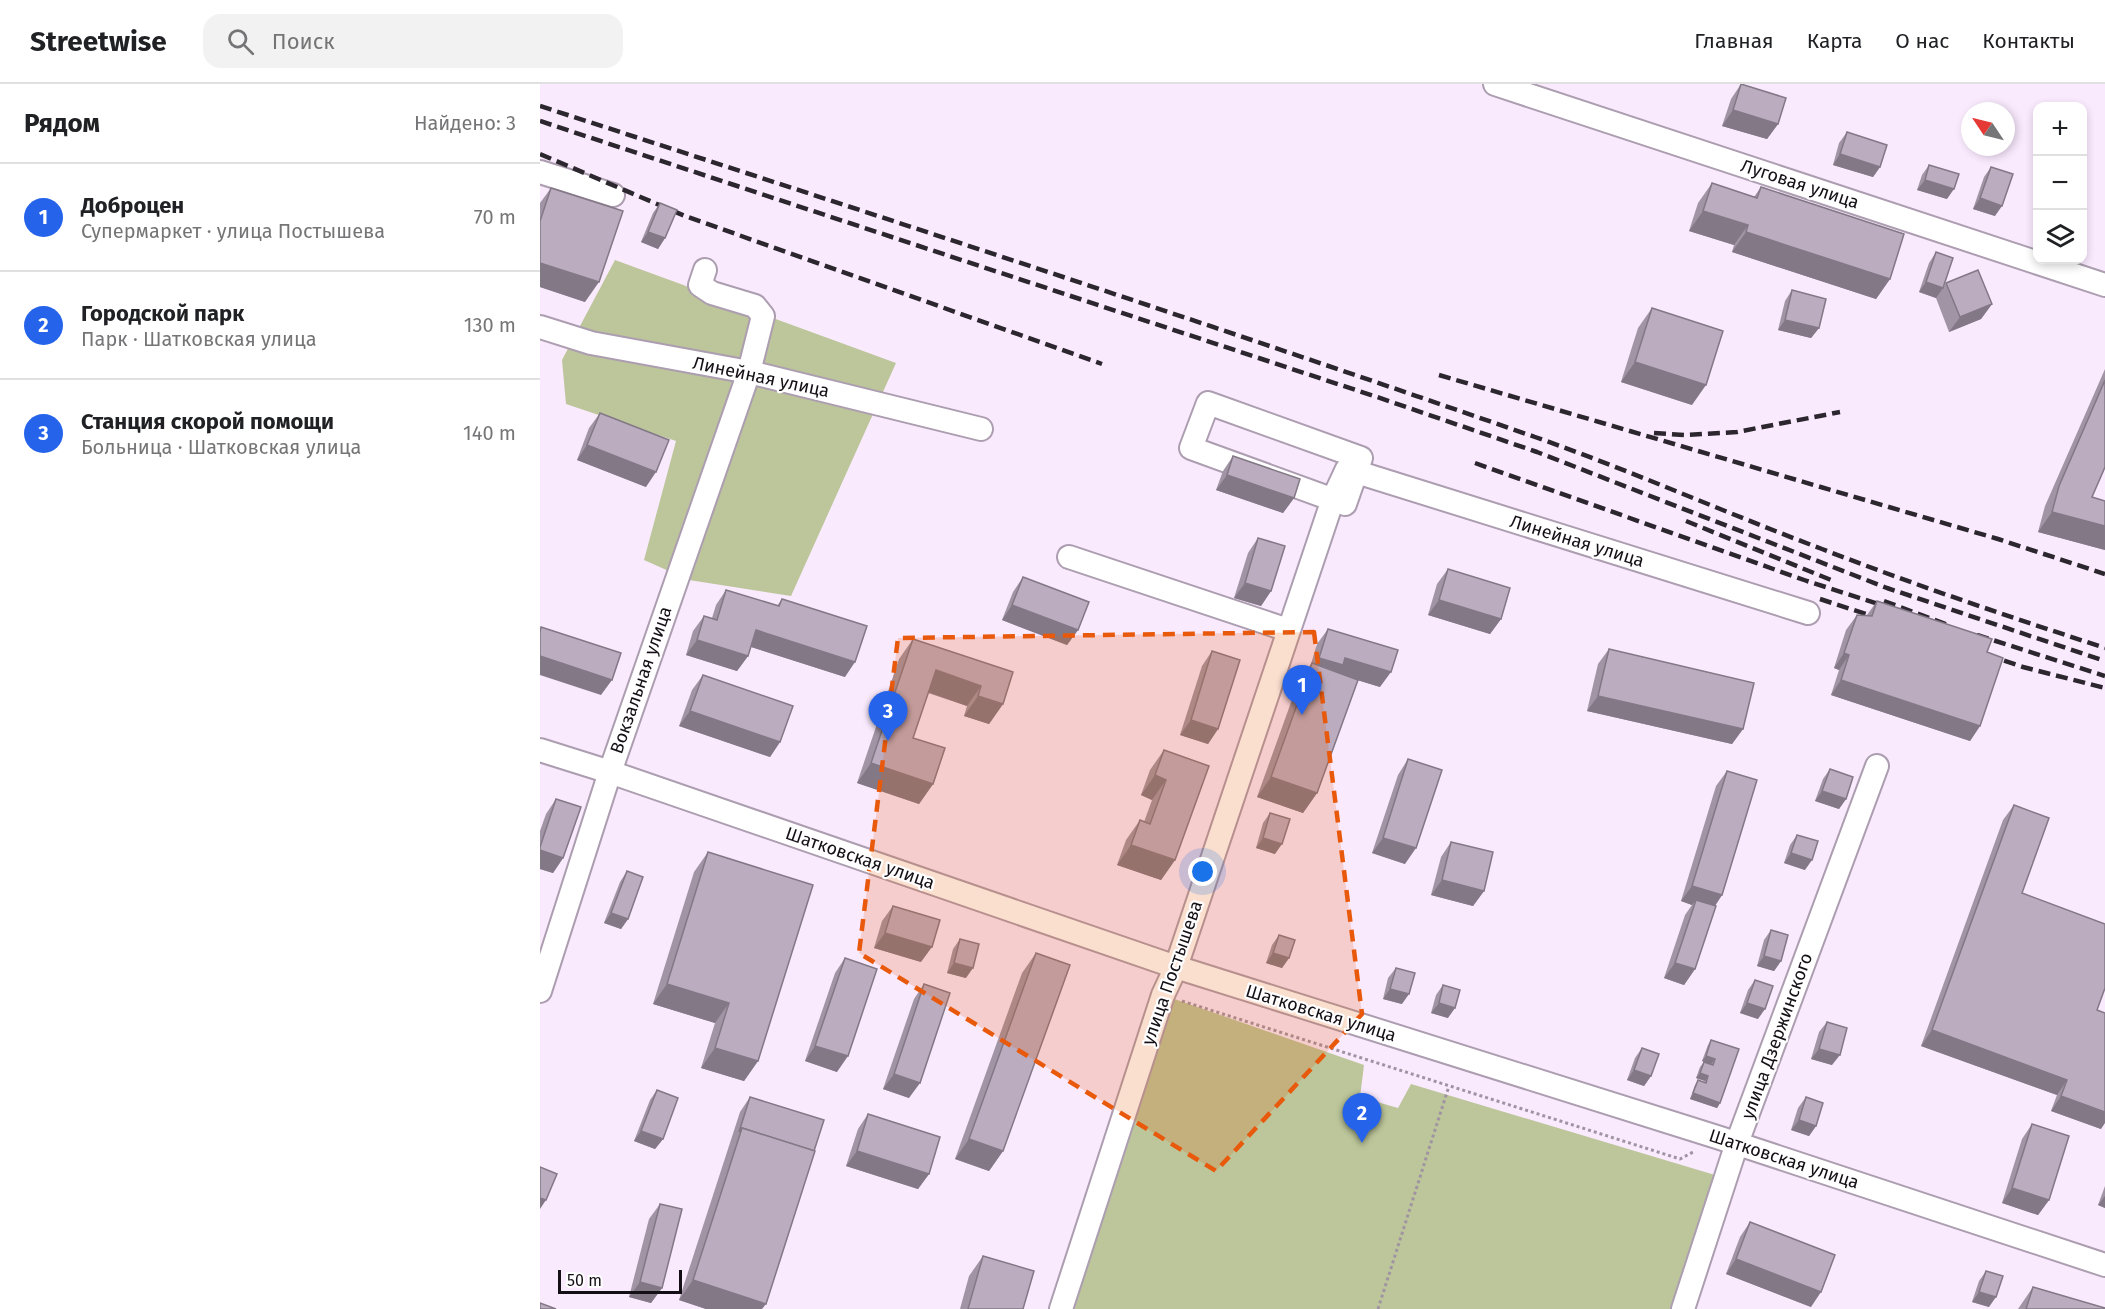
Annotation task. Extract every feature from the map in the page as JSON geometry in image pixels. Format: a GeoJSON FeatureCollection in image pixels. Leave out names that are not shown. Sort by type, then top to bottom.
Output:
{"type":"FeatureCollection","features":[{"type":"Feature","properties":{"kind":"street","name":"Луговая улица"},"geometry":{"type":"LineString","coordinates":[[1495,84],[2105,285]]}},
{"type":"Feature","properties":{"kind":"street"},"geometry":{"type":"LineString","coordinates":[[540,172],[614,195]]}},
{"type":"Feature","properties":{"kind":"street","name":"Вокзальная улица"},"geometry":{"type":"LineString","coordinates":[[540,991],[610,772],[749,372],[764,316],[755,306],[712,293],[700,285],[705,270]]}},
{"type":"Feature","properties":{"kind":"street","name":"Линейная улица"},"geometry":{"type":"LineString","coordinates":[[540,327],[591,343],[749,372],[981,429]]}},
{"type":"Feature","properties":{"kind":"street"},"geometry":{"type":"LineString","coordinates":[[1333,499],[1191,448],[1208,403],[1361,458],[1352,470]]}},
{"type":"Feature","properties":{"kind":"street","name":"Линейная улица"},"geometry":{"type":"LineString","coordinates":[[1352,470],[1808,613]]}},
{"type":"Feature","properties":{"kind":"street","name":"улица Постышева"},"geometry":{"type":"LineString","coordinates":[[1061,1309],[1163,995],[1176,967],[1333,499],[1352,470]]}},
{"type":"Feature","properties":{"kind":"street"},"geometry":{"type":"LineString","coordinates":[[1070,557],[1288,630]]}},
{"type":"Feature","properties":{"kind":"street","name":"Шатковская улица"},"geometry":{"type":"LineString","coordinates":[[540,750],[1176,967],[1728,1140],[2105,1265]]}},
{"type":"Feature","properties":{"kind":"street","name":"улица Дзержинского"},"geometry":{"type":"LineString","coordinates":[[1683,1309],[1728,1140],[1877,766]]}},
{"type":"Feature","properties":{"kind":"path"},"geometry":{"type":"LineString","coordinates":[[1163,995],[1680,1159],[1728,1140]]}},
{"type":"Feature","properties":{"kind":"path"},"geometry":{"type":"LineString","coordinates":[[1378,1309],[1449,1086]]}},
{"type":"Feature","properties":{"kind":"highlighted area"},"geometry":{"type":"Polygon","coordinates":[[[1314,632],[1362,1014],[1216,1171],[859,953],[898,638],[1314,632]]]}},
{"type":"Feature","properties":{"kind":"green space"},"geometry":{"type":"Polygon","coordinates":[[[615,260],[896,363],[791,596],[689,580],[644,560],[676,441],[566,404],[562,360],[615,260]]]}},
{"type":"Feature","properties":{"kind":"green space"},"geometry":{"type":"Polygon","coordinates":[[[1163,995],[1364,1065],[1360,1097],[1398,1108],[1411,1084],[1725,1178],[1675,1309],[1061,1309],[1163,995]]]}},
{"type":"Feature","properties":{"kind":"building"},"geometry":{"type":"Polygon","coordinates":[[[1741,84],[1786,98],[1778,124],[1733,110],[1741,84]]]}},
{"type":"Feature","properties":{"kind":"building"},"geometry":{"type":"Polygon","coordinates":[[[1847,132],[1887,145],[1880,167],[1840,154],[1847,132]]]}},
{"type":"Feature","properties":{"kind":"building"},"geometry":{"type":"Polygon","coordinates":[[[1929,165],[1959,174],[1954,189],[1925,180],[1929,165]]]}},
{"type":"Feature","properties":{"kind":"building"},"geometry":{"type":"Polygon","coordinates":[[[1991,167],[2013,174],[2002,206],[1980,198],[1991,167]]]}},
{"type":"Feature","properties":{"kind":"building"},"geometry":{"type":"Polygon","coordinates":[[[1712,183],[1757,198],[1761,187],[1904,234],[1890,279],[1746,232],[1748,225],[1703,211],[1712,183]]]}},
{"type":"Feature","properties":{"kind":"building"},"geometry":{"type":"Polygon","coordinates":[[[551,188],[623,211],[599,282],[540,263],[540,221],[551,188]]]}},
{"type":"Feature","properties":{"kind":"building"},"geometry":{"type":"Polygon","coordinates":[[[660,203],[677,210],[665,238],[648,232],[660,203]]]}},
{"type":"Feature","properties":{"kind":"building"},"geometry":{"type":"Polygon","coordinates":[[[1936,252],[1953,258],[1943,288],[1926,282],[1936,252]]]}},
{"type":"Feature","properties":{"kind":"building"},"geometry":{"type":"Polygon","coordinates":[[[1978,270],[1992,304],[1960,317],[1946,283],[1978,270]]]}},
{"type":"Feature","properties":{"kind":"building"},"geometry":{"type":"Polygon","coordinates":[[[1792,290],[1826,299],[1819,328],[1785,320],[1792,290]]]}},
{"type":"Feature","properties":{"kind":"building"},"geometry":{"type":"Polygon","coordinates":[[[1652,308],[1723,331],[1706,385],[1635,362],[1652,308]]]}},
{"type":"Feature","properties":{"kind":"building"},"geometry":{"type":"Polygon","coordinates":[[[2105,380],[2105,467],[2092,497],[2105,501],[2105,526],[2052,512],[2059,486],[2105,380]]]}},
{"type":"Feature","properties":{"kind":"building"},"geometry":{"type":"Polygon","coordinates":[[[600,413],[669,440],[656,472],[587,445],[600,413]]]}},
{"type":"Feature","properties":{"kind":"building"},"geometry":{"type":"Polygon","coordinates":[[[1233,456],[1300,479],[1294,498],[1227,475],[1233,456]]]}},
{"type":"Feature","properties":{"kind":"building"},"geometry":{"type":"Polygon","coordinates":[[[1258,538],[1285,546],[1271,591],[1245,583],[1258,538]]]}},
{"type":"Feature","properties":{"kind":"building"},"geometry":{"type":"Polygon","coordinates":[[[1448,569],[1510,588],[1501,619],[1439,600],[1448,569]]]}},
{"type":"Feature","properties":{"kind":"building"},"geometry":{"type":"Polygon","coordinates":[[[1023,577],[1089,602],[1078,630],[1012,605],[1023,577]]]}},
{"type":"Feature","properties":{"kind":"building"},"geometry":{"type":"Polygon","coordinates":[[[726,590],[779,606],[782,599],[867,626],[855,662],[756,630],[748,656],[697,640],[704,616],[717,620],[726,590]]]}},
{"type":"Feature","properties":{"kind":"building"},"geometry":{"type":"Polygon","coordinates":[[[1877,601],[1992,639],[1987,652],[2003,658],[1980,726],[1841,680],[1849,655],[1844,653],[1857,615],[1872,616],[1877,601]]]}},
{"type":"Feature","properties":{"kind":"building"},"geometry":{"type":"Polygon","coordinates":[[[541,627],[621,653],[612,680],[540,656],[541,627]]]}},
{"type":"Feature","properties":{"kind":"building"},"geometry":{"type":"Polygon","coordinates":[[[1328,629],[1398,650],[1391,672],[1345,658],[1343,665],[1319,658],[1328,629]]]}},
{"type":"Feature","properties":{"kind":"building"},"geometry":{"type":"Polygon","coordinates":[[[913,639],[1013,672],[1003,704],[978,696],[981,686],[936,670],[913,738],[945,748],[933,784],[871,763],[913,639]]]}},
{"type":"Feature","properties":{"kind":"building"},"geometry":{"type":"Polygon","coordinates":[[[1609,649],[1754,683],[1743,729],[1598,696],[1609,649]]]}},
{"type":"Feature","properties":{"kind":"building"},"geometry":{"type":"Polygon","coordinates":[[[1212,651],[1240,660],[1218,729],[1191,720],[1212,651]]]}},
{"type":"Feature","properties":{"kind":"building"},"geometry":{"type":"Polygon","coordinates":[[[1312,663],[1358,680],[1317,793],[1271,777],[1312,663]]]}},
{"type":"Feature","properties":{"kind":"building"},"geometry":{"type":"Polygon","coordinates":[[[703,675],[793,706],[780,742],[690,711],[703,675]]]}},
{"type":"Feature","properties":{"kind":"building"},"geometry":{"type":"Polygon","coordinates":[[[1164,750],[1209,766],[1175,860],[1131,845],[1140,820],[1150,824],[1166,780],[1155,775],[1164,750]]]}},
{"type":"Feature","properties":{"kind":"building"},"geometry":{"type":"Polygon","coordinates":[[[1408,759],[1442,770],[1416,848],[1383,838],[1408,759]]]}},
{"type":"Feature","properties":{"kind":"building"},"geometry":{"type":"Polygon","coordinates":[[[1830,769],[1853,777],[1846,799],[1822,791],[1830,769]]]}},
{"type":"Feature","properties":{"kind":"building"},"geometry":{"type":"Polygon","coordinates":[[[1727,771],[1757,780],[1722,895],[1692,886],[1727,771]]]}},
{"type":"Feature","properties":{"kind":"building"},"geometry":{"type":"Polygon","coordinates":[[[556,799],[581,807],[563,858],[540,850],[556,799]]]}},
{"type":"Feature","properties":{"kind":"building"},"geometry":{"type":"Polygon","coordinates":[[[2014,805],[2049,818],[2022,893],[2105,924],[2105,988],[2097,1010],[2105,1013],[2105,1112],[2061,1096],[2067,1080],[1932,1030],[2014,805]]]}},
{"type":"Feature","properties":{"kind":"building"},"geometry":{"type":"Polygon","coordinates":[[[1270,813],[1290,819],[1282,844],[1263,838],[1270,813]]]}},
{"type":"Feature","properties":{"kind":"building"},"geometry":{"type":"Polygon","coordinates":[[[1797,835],[1818,841],[1812,860],[1791,853],[1797,835]]]}},
{"type":"Feature","properties":{"kind":"building"},"geometry":{"type":"Polygon","coordinates":[[[1451,842],[1493,852],[1484,891],[1442,880],[1451,842]]]}},
{"type":"Feature","properties":{"kind":"building"},"geometry":{"type":"Polygon","coordinates":[[[708,852],[813,885],[758,1061],[715,1048],[729,1003],[667,984],[708,852]]]}},
{"type":"Feature","properties":{"kind":"building"},"geometry":{"type":"Polygon","coordinates":[[[627,871],[643,877],[628,919],[611,913],[627,871]]]}},
{"type":"Feature","properties":{"kind":"building"},"geometry":{"type":"Polygon","coordinates":[[[1696,900],[1716,906],[1695,969],[1675,963],[1696,900]]]}},
{"type":"Feature","properties":{"kind":"building"},"geometry":{"type":"Polygon","coordinates":[[[893,906],[940,920],[932,947],[885,933],[893,906]]]}},
{"type":"Feature","properties":{"kind":"building"},"geometry":{"type":"Polygon","coordinates":[[[1771,930],[1788,935],[1781,961],[1764,956],[1771,930]]]}},
{"type":"Feature","properties":{"kind":"building"},"geometry":{"type":"Polygon","coordinates":[[[1279,935],[1295,940],[1289,958],[1273,953],[1279,935]]]}},
{"type":"Feature","properties":{"kind":"building"},"geometry":{"type":"Polygon","coordinates":[[[960,939],[979,944],[973,968],[954,963],[960,939]]]}},
{"type":"Feature","properties":{"kind":"building"},"geometry":{"type":"Polygon","coordinates":[[[1036,953],[1070,965],[1003,1151],[969,1139],[1036,953]]]}},
{"type":"Feature","properties":{"kind":"building"},"geometry":{"type":"Polygon","coordinates":[[[845,958],[877,969],[848,1056],[815,1046],[845,958]]]}},
{"type":"Feature","properties":{"kind":"building"},"geometry":{"type":"Polygon","coordinates":[[[1396,968],[1415,973],[1409,994],[1390,989],[1396,968]]]}},
{"type":"Feature","properties":{"kind":"building"},"geometry":{"type":"Polygon","coordinates":[[[1755,980],[1773,986],[1765,1009],[1747,1003],[1755,980]]]}},
{"type":"Feature","properties":{"kind":"building"},"geometry":{"type":"Polygon","coordinates":[[[924,984],[950,993],[920,1083],[894,1074],[924,984]]]}},
{"type":"Feature","properties":{"kind":"building"},"geometry":{"type":"Polygon","coordinates":[[[1443,985],[1460,990],[1455,1008],[1439,1003],[1443,985]]]}},
{"type":"Feature","properties":{"kind":"building"},"geometry":{"type":"Polygon","coordinates":[[[1827,1022],[1847,1028],[1840,1055],[1819,1049],[1827,1022]]]}},
{"type":"Feature","properties":{"kind":"building"},"geometry":{"type":"Polygon","coordinates":[[[1711,1040],[1739,1049],[1720,1103],[1693,1093],[1698,1080],[1706,1083],[1708,1076],[1700,1073],[1704,1062],[1713,1065],[1715,1059],[1706,1056],[1711,1040]]]}},
{"type":"Feature","properties":{"kind":"building"},"geometry":{"type":"Polygon","coordinates":[[[1642,1048],[1659,1054],[1651,1076],[1634,1070],[1642,1048]]]}},
{"type":"Feature","properties":{"kind":"building"},"geometry":{"type":"Polygon","coordinates":[[[657,1090],[678,1098],[663,1139],[641,1131],[657,1090]]]}},
{"type":"Feature","properties":{"kind":"building"},"geometry":{"type":"Polygon","coordinates":[[[750,1097],[824,1120],[814,1151],[742,1128],[739,1132],[750,1097]]]}},
{"type":"Feature","properties":{"kind":"building"},"geometry":{"type":"Polygon","coordinates":[[[1806,1097],[1823,1103],[1816,1126],[1799,1120],[1806,1097]]]}},
{"type":"Feature","properties":{"kind":"building"},"geometry":{"type":"Polygon","coordinates":[[[868,1114],[940,1137],[929,1174],[857,1151],[868,1114]]]}},
{"type":"Feature","properties":{"kind":"building"},"geometry":{"type":"Polygon","coordinates":[[[2032,1124],[2069,1136],[2049,1200],[2012,1188],[2032,1124]]]}},
{"type":"Feature","properties":{"kind":"building"},"geometry":{"type":"Polygon","coordinates":[[[742,1128],[815,1151],[766,1304],[693,1280],[742,1128]]]}},
{"type":"Feature","properties":{"kind":"building"},"geometry":{"type":"Polygon","coordinates":[[[540,1167],[557,1174],[546,1200],[540,1198],[540,1167]]]}},
{"type":"Feature","properties":{"kind":"building"},"geometry":{"type":"Polygon","coordinates":[[[660,1204],[682,1209],[662,1288],[640,1282],[660,1204]]]}},
{"type":"Feature","properties":{"kind":"building"},"geometry":{"type":"Polygon","coordinates":[[[1750,1222],[1835,1255],[1821,1292],[1736,1259],[1750,1222]]]}},
{"type":"Feature","properties":{"kind":"building"},"geometry":{"type":"Polygon","coordinates":[[[983,1256],[1034,1271],[1023,1309],[968,1309],[983,1256]]]}},
{"type":"Feature","properties":{"kind":"building"},"geometry":{"type":"Polygon","coordinates":[[[1986,1271],[2003,1276],[1996,1297],[1979,1292],[1986,1271]]]}},
{"type":"Feature","properties":{"kind":"building"},"geometry":{"type":"Polygon","coordinates":[[[2033,1287],[2105,1308],[2105,1309],[2026,1309],[2033,1287]]]}},
{"type":"Feature","properties":{"kind":"building"},"geometry":{"type":"Polygon","coordinates":[[[540,1303],[556,1309],[540,1309],[540,1303]]]}},
{"type":"Feature","properties":{"kind":"railway"},"geometry":{"type":"LineString","coordinates":[[540,106],[1163,310],[1411,394],[1607,464],[1857,562],[2105,648]]}},
{"type":"Feature","properties":{"kind":"railway"},"geometry":{"type":"LineString","coordinates":[[540,121],[1537,452],[1887,588],[2105,661]]}},
{"type":"Feature","properties":{"kind":"railway"},"geometry":{"type":"LineString","coordinates":[[540,154],[685,216],[1102,364]]}},
{"type":"Feature","properties":{"kind":"railway"},"geometry":{"type":"LineString","coordinates":[[1439,375],[1998,539],[2105,574]]}},
{"type":"Feature","properties":{"kind":"railway"},"geometry":{"type":"LineString","coordinates":[[1654,433],[1684,435],[1737,432],[1840,412]]}},
{"type":"Feature","properties":{"kind":"railway"},"geometry":{"type":"LineString","coordinates":[[1475,463],[1807,581],[1891,608]]}},
{"type":"Feature","properties":{"kind":"railway"},"geometry":{"type":"LineString","coordinates":[[1686,521],[1836,582]]}},
{"type":"Feature","properties":{"kind":"railway"},"geometry":{"type":"LineString","coordinates":[[1820,599],[1884,620]]}},
{"type":"Feature","properties":{"kind":"railway"},"geometry":{"type":"LineString","coordinates":[[1884,601],[1948,625]]}},
{"type":"Feature","properties":{"kind":"railway"},"geometry":{"type":"LineString","coordinates":[[1977,635],[2105,676]]}},
{"type":"Feature","properties":{"kind":"railway"},"geometry":{"type":"LineString","coordinates":[[1987,655],[2023,667],[2105,688]]}},
{"type":"Feature","properties":{"kind":"place","name":"Доброцен"},"geometry":{"type":"Point","coordinates":[1302,715]}},
{"type":"Feature","properties":{"kind":"place","name":"Станция скорой помощи"},"geometry":{"type":"Point","coordinates":[888,741]}},
{"type":"Feature","properties":{"kind":"place","name":"Городской парк"},"geometry":{"type":"Point","coordinates":[1362,1143]}}]}
